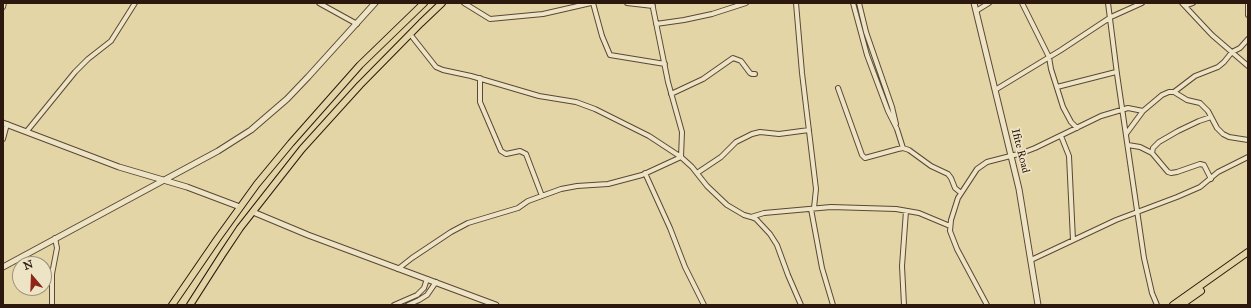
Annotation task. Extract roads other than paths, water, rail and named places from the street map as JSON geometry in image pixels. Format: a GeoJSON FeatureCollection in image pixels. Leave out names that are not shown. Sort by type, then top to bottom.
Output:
{"type":"FeatureCollection","features":[{"type":"Feature","properties":{"kind":"main road"},"geometry":{"type":"LineString","coordinates":[[172,305],[240,207],[291,143],[330,97],[391,33],[424,3]]}},
{"type":"Feature","properties":{"kind":"main road"},"geometry":{"type":"LineString","coordinates":[[190,305],[222,255],[302,149],[410,34],[442,3]]}},
{"type":"Feature","properties":{"kind":"main road"},"geometry":{"type":"LineString","coordinates":[[1173,305],[1248,252]]}},
{"type":"Feature","properties":{"kind":"main road"},"geometry":{"type":"LineString","coordinates":[[1181,305],[1248,257]]}},
{"type":"Feature","properties":{"kind":"street"},"geometry":{"type":"LineString","coordinates":[[3,7],[5,3]]}},
{"type":"Feature","properties":{"kind":"street"},"geometry":{"type":"LineString","coordinates":[[27,131],[75,72],[88,59],[111,41],[134,3]]}},
{"type":"Feature","properties":{"kind":"street"},"geometry":{"type":"LineString","coordinates":[[319,3],[356,24]]}},
{"type":"Feature","properties":{"kind":"street"},"geometry":{"type":"LineString","coordinates":[[3,267],[218,151],[251,130],[292,93],[375,3]]}},
{"type":"Feature","properties":{"kind":"street"},"geometry":{"type":"LineString","coordinates":[[464,3],[490,19],[543,14],[592,3],[602,36],[610,55],[665,64]]}},
{"type":"Feature","properties":{"kind":"street"},"geometry":{"type":"LineString","coordinates":[[627,3],[652,4],[671,94],[682,132],[681,157]]}},
{"type":"Feature","properties":{"kind":"street"},"geometry":{"type":"LineString","coordinates":[[656,24],[712,14],[745,3]]}},
{"type":"Feature","properties":{"kind":"street"},"geometry":{"type":"LineString","coordinates":[[796,3],[802,73],[816,189],[813,208],[822,268],[833,305]]}},
{"type":"Feature","properties":{"kind":"street"},"geometry":{"type":"LineString","coordinates":[[853,3],[869,61],[888,111],[897,129]]}},
{"type":"Feature","properties":{"kind":"street"},"geometry":{"type":"LineString","coordinates":[[859,3],[874,57],[892,107],[903,148]]}},
{"type":"Feature","properties":{"kind":"street","name":"Ifite Road"},"geometry":{"type":"LineString","coordinates":[[974,3],[1019,189],[1038,305]]}},
{"type":"Feature","properties":{"kind":"street"},"geometry":{"type":"LineString","coordinates":[[976,11],[989,3]]}},
{"type":"Feature","properties":{"kind":"street"},"geometry":{"type":"LineString","coordinates":[[1022,3],[1049,57],[1063,107],[1070,122],[1077,128]]}},
{"type":"Feature","properties":{"kind":"street"},"geometry":{"type":"LineString","coordinates":[[1108,3],[1111,17],[1116,72],[1146,264],[1152,292],[1157,305]]}},
{"type":"Feature","properties":{"kind":"street"},"geometry":{"type":"LineString","coordinates":[[995,90],[1111,17],[1142,3]]}},
{"type":"Feature","properties":{"kind":"street"},"geometry":{"type":"LineString","coordinates":[[1183,4],[1193,3]]}},
{"type":"Feature","properties":{"kind":"street"},"geometry":{"type":"LineString","coordinates":[[1248,3],[1248,15]]}},
{"type":"Feature","properties":{"kind":"street"},"geometry":{"type":"LineString","coordinates":[[1183,4],[1212,35],[1248,66]]}},
{"type":"Feature","properties":{"kind":"street"},"geometry":{"type":"LineString","coordinates":[[410,34],[436,67],[443,70],[480,78],[539,96],[576,102],[595,109],[649,136],[681,157],[697,173],[707,186],[727,204],[744,215],[751,216],[764,213],[831,207],[896,209],[919,213],[950,226]]}},
{"type":"Feature","properties":{"kind":"street"},"geometry":{"type":"LineString","coordinates":[[1126,134],[1143,111],[1162,96],[1169,92],[1174,92],[1194,76],[1218,67],[1232,52],[1240,48],[1248,39]]}},
{"type":"Feature","properties":{"kind":"street"},"geometry":{"type":"LineString","coordinates":[[671,94],[703,79],[733,58],[741,61],[750,73],[755,74]]}},
{"type":"Feature","properties":{"kind":"street"},"geometry":{"type":"LineString","coordinates":[[1057,87],[1116,72]]}},
{"type":"Feature","properties":{"kind":"street"},"geometry":{"type":"LineString","coordinates":[[480,78],[480,102],[501,151],[506,154],[520,151],[526,154],[542,196]]}},
{"type":"Feature","properties":{"kind":"street"},"geometry":{"type":"LineString","coordinates":[[838,88],[862,155],[866,158],[903,148],[910,150],[931,166],[948,174],[955,188],[961,193]]}},
{"type":"Feature","properties":{"kind":"street"},"geometry":{"type":"LineString","coordinates":[[1174,92],[1187,100],[1200,103],[1208,112],[1217,128],[1223,134],[1229,137],[1248,140]]}},
{"type":"Feature","properties":{"kind":"street"},"geometry":{"type":"LineString","coordinates":[[987,305],[957,249],[950,226],[952,213],[961,193],[977,169],[987,162],[1029,150],[1101,116],[1122,109],[1136,109],[1143,111]]}},
{"type":"Feature","properties":{"kind":"street"},"geometry":{"type":"LineString","coordinates":[[1152,153],[1153,148],[1159,142],[1199,120],[1211,117]]}},
{"type":"Feature","properties":{"kind":"street"},"geometry":{"type":"LineString","coordinates":[[3,139],[5,123],[119,167],[206,193],[240,207]]}},
{"type":"Feature","properties":{"kind":"street"},"geometry":{"type":"LineString","coordinates":[[697,173],[722,157],[736,142],[752,134],[760,132],[778,134],[809,130]]}},
{"type":"Feature","properties":{"kind":"street"},"geometry":{"type":"LineString","coordinates":[[1061,136],[1070,156],[1070,199],[1073,240]]}},
{"type":"Feature","properties":{"kind":"street"},"geometry":{"type":"LineString","coordinates":[[1128,145],[1140,147],[1152,153],[1168,172],[1171,173],[1200,164],[1204,165],[1211,179]]}},
{"type":"Feature","properties":{"kind":"street"},"geometry":{"type":"LineString","coordinates":[[398,269],[412,258],[468,223],[518,208],[528,201],[561,189],[577,186],[608,184],[645,173],[681,157]]}},
{"type":"Feature","properties":{"kind":"street"},"geometry":{"type":"LineString","coordinates":[[1031,260],[1138,211],[1200,187],[1218,172],[1248,157]]}},
{"type":"Feature","properties":{"kind":"street"},"geometry":{"type":"LineString","coordinates":[[645,173],[670,228],[685,267],[704,305]]}},
{"type":"Feature","properties":{"kind":"street"},"geometry":{"type":"LineString","coordinates":[[904,305],[902,266],[906,211]]}},
{"type":"Feature","properties":{"kind":"street"},"geometry":{"type":"LineString","coordinates":[[253,212],[297,231],[496,305]]}},
{"type":"Feature","properties":{"kind":"street"},"geometry":{"type":"LineString","coordinates":[[751,216],[756,219],[770,234],[777,245],[801,305]]}},
{"type":"Feature","properties":{"kind":"street"},"geometry":{"type":"LineString","coordinates":[[52,305],[52,274],[58,244],[55,238]]}},
{"type":"Feature","properties":{"kind":"street"},"geometry":{"type":"LineString","coordinates":[[394,305],[417,295],[424,288],[427,279]]}},
{"type":"Feature","properties":{"kind":"street"},"geometry":{"type":"LineString","coordinates":[[408,305],[427,295],[436,282]]}}]}
